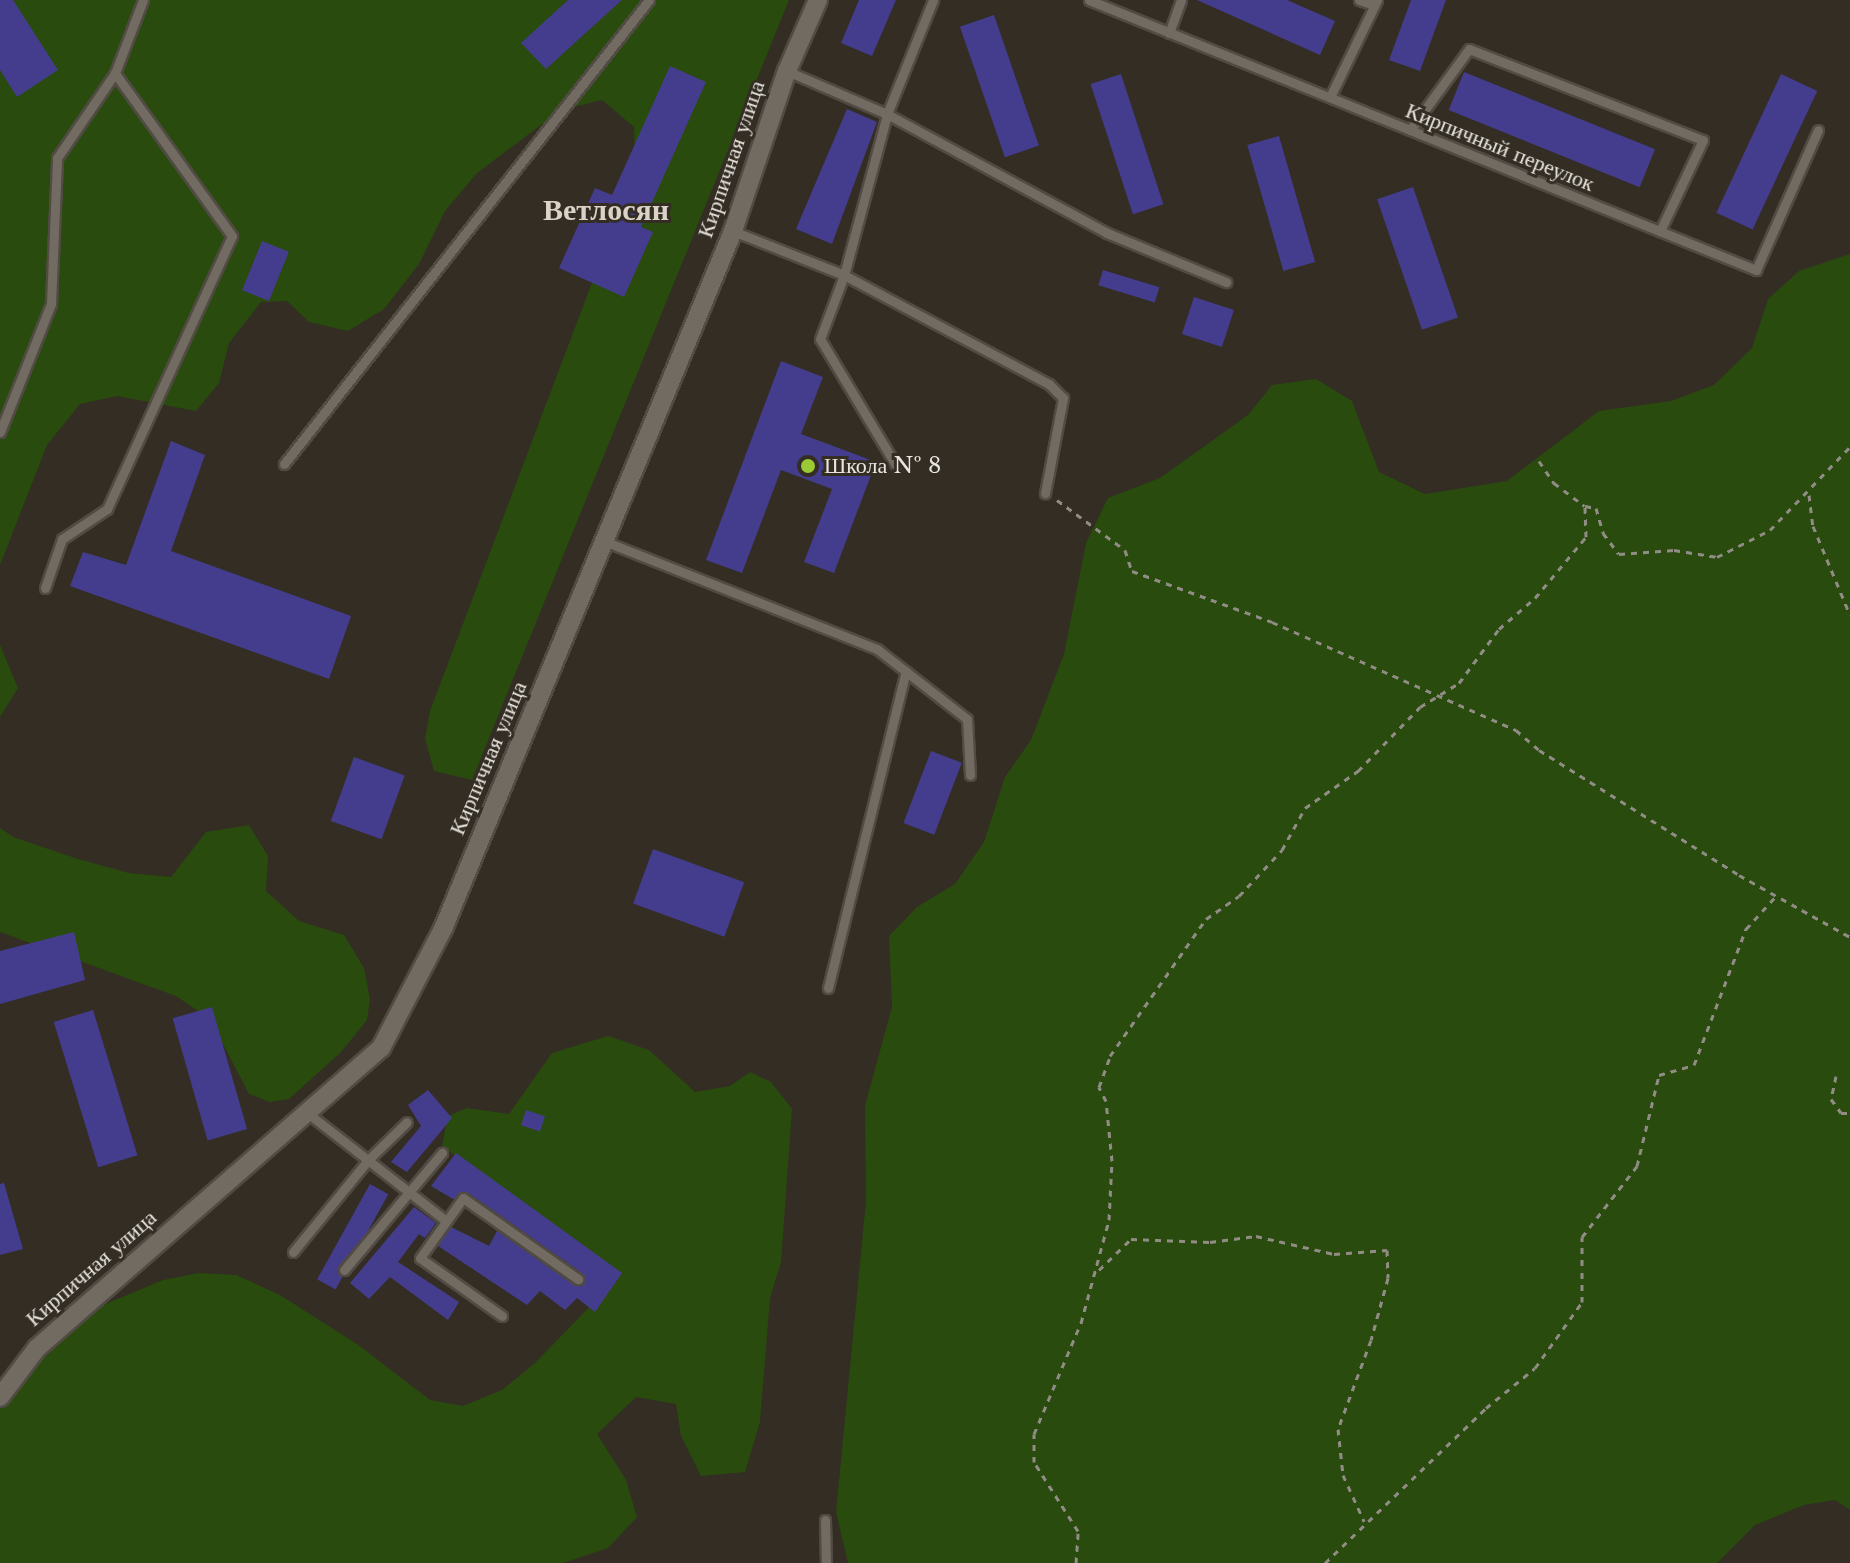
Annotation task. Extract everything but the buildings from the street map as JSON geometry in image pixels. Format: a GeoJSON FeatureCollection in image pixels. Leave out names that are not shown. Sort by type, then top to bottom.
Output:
{"type":"FeatureCollection","features":[{"type":"Feature","properties":{"kind":"street","name":"Кирпичная улица"},"geometry":{"type":"LineString","coordinates":[[0,1397],[37,1348],[310,1115],[381,1048],[443,929],[733,231],[787,71],[818,0]]}},
{"type":"Feature","properties":{"kind":"lane"},"geometry":{"type":"LineString","coordinates":[[0,432],[51,304],[57,158],[115,73],[143,0]]}},
{"type":"Feature","properties":{"kind":"lane"},"geometry":{"type":"LineString","coordinates":[[284,464],[649,0]]}},
{"type":"Feature","properties":{"kind":"lane"},"geometry":{"type":"LineString","coordinates":[[897,467],[820,339],[844,275],[887,114],[933,0]]}},
{"type":"Feature","properties":{"kind":"lane","name":"Кирпичный переулок"},"geometry":{"type":"LineString","coordinates":[[1089,0],[1756,270],[1818,130]]}},
{"type":"Feature","properties":{"kind":"lane"},"geometry":{"type":"LineString","coordinates":[[1169,33],[1181,0]]}},
{"type":"Feature","properties":{"kind":"lane"},"geometry":{"type":"LineString","coordinates":[[1330,97],[1375,3],[1359,0]]}},
{"type":"Feature","properties":{"kind":"lane"},"geometry":{"type":"LineString","coordinates":[[1410,130],[1469,49],[1703,140],[1660,231]]}},
{"type":"Feature","properties":{"kind":"lane"},"geometry":{"type":"LineString","coordinates":[[787,71],[887,114],[1107,233],[1226,282]]}},
{"type":"Feature","properties":{"kind":"lane"},"geometry":{"type":"LineString","coordinates":[[45,588],[62,539],[107,509],[232,236],[115,73]]}},
{"type":"Feature","properties":{"kind":"lane"},"geometry":{"type":"LineString","coordinates":[[733,231],[844,275],[1049,384],[1063,398],[1045,493]]}},
{"type":"Feature","properties":{"kind":"lane"},"geometry":{"type":"LineString","coordinates":[[604,541],[877,649],[967,719],[970,775]]}},
{"type":"Feature","properties":{"kind":"lane"},"geometry":{"type":"LineString","coordinates":[[828,988],[906,671]]}},
{"type":"Feature","properties":{"kind":"lane"},"geometry":{"type":"LineString","coordinates":[[310,1115],[446,1221]]}},
{"type":"Feature","properties":{"kind":"lane"},"geometry":{"type":"LineString","coordinates":[[293,1252],[368,1160],[407,1122]]}},
{"type":"Feature","properties":{"kind":"lane"},"geometry":{"type":"LineString","coordinates":[[344,1270],[442,1153]]}},
{"type":"Feature","properties":{"kind":"lane"},"geometry":{"type":"LineString","coordinates":[[502,1316],[420,1258],[463,1198],[578,1279]]}},
{"type":"Feature","properties":{"kind":"lane"},"geometry":{"type":"LineString","coordinates":[[825,1520],[826,1563]]}},
{"type":"Feature","properties":{"kind":"path"},"geometry":{"type":"LineString","coordinates":[[1539,461],[1554,483],[1585,506],[1596,508],[1603,533],[1619,554],[1674,550],[1717,557],[1770,530],[1809,493],[1850,447]]}},
{"type":"Feature","properties":{"kind":"path"},"geometry":{"type":"LineString","coordinates":[[1045,493],[1125,550],[1132,571],[1272,622],[1516,730],[1539,750],[1776,896],[1850,937]]}},
{"type":"Feature","properties":{"kind":"path"},"geometry":{"type":"LineString","coordinates":[[1809,493],[1813,526],[1850,615]]}},
{"type":"Feature","properties":{"kind":"path"},"geometry":{"type":"LineString","coordinates":[[1076,1563],[1078,1531],[1034,1462],[1034,1434],[1098,1271],[1109,1220],[1112,1161],[1106,1101],[1099,1087],[1110,1056],[1206,919],[1239,896],[1282,850],[1305,808],[1358,771],[1420,707],[1459,683],[1499,629],[1535,598],[1586,537],[1585,506]]}},
{"type":"Feature","properties":{"kind":"path"},"geometry":{"type":"LineString","coordinates":[[1325,1563],[1364,1521],[1535,1368],[1582,1302],[1582,1237],[1637,1166],[1659,1075],[1694,1065],[1746,929],[1776,896]]}},
{"type":"Feature","properties":{"kind":"path"},"geometry":{"type":"LineString","coordinates":[[1836,1076],[1831,1099],[1841,1113],[1850,1113]]}},
{"type":"Feature","properties":{"kind":"path"},"geometry":{"type":"LineString","coordinates":[[1098,1271],[1131,1239],[1210,1242],[1256,1236],[1334,1254],[1387,1250],[1388,1278],[1374,1328],[1338,1429],[1343,1475],[1364,1521]]}},
{"type":"Feature","properties":{"kind":"green space"},"geometry":{"type":"Polygon","coordinates":[[[0,0],[789,0],[472,780],[434,771],[425,739],[430,711],[635,169],[634,127],[602,100],[561,110],[477,173],[445,211],[419,264],[384,309],[348,331],[309,322],[287,301],[261,302],[229,343],[219,383],[196,411],[117,396],[80,404],[47,445],[0,565],[0,0]]]}},
{"type":"Feature","properties":{"kind":"green space"},"geometry":{"type":"Polygon","coordinates":[[[1850,254],[1850,1510],[1835,1500],[1804,1505],[1755,1525],[1717,1563],[848,1563],[836,1512],[866,1201],[865,1106],[892,1007],[889,936],[917,907],[955,884],[984,842],[1005,777],[1031,740],[1064,654],[1086,543],[1108,498],[1160,478],[1248,415],[1272,385],[1316,379],[1352,401],[1379,472],[1425,494],[1507,481],[1599,411],[1671,401],[1714,385],[1752,348],[1768,299],[1799,271],[1850,254]]]}},
{"type":"Feature","properties":{"kind":"green space"},"geometry":{"type":"Polygon","coordinates":[[[0,645],[18,688],[0,717],[0,645]]]}},
{"type":"Feature","properties":{"kind":"green space"},"geometry":{"type":"Polygon","coordinates":[[[249,825],[268,856],[266,891],[299,921],[344,935],[364,968],[370,999],[367,1020],[341,1052],[289,1099],[270,1102],[249,1094],[210,1019],[176,996],[0,932],[0,828],[13,837],[78,859],[129,873],[171,877],[206,832],[249,825]]]}},
{"type":"Feature","properties":{"kind":"green space"},"geometry":{"type":"Polygon","coordinates":[[[608,1036],[649,1050],[695,1092],[730,1086],[750,1072],[771,1082],[792,1109],[781,1262],[770,1298],[760,1422],[745,1472],[701,1476],[681,1436],[676,1404],[636,1397],[597,1434],[626,1480],[637,1517],[608,1548],[563,1563],[0,1563],[0,1397],[103,1305],[163,1280],[199,1273],[236,1275],[280,1295],[357,1344],[430,1400],[463,1406],[502,1390],[534,1364],[600,1296],[593,1267],[442,1145],[448,1116],[467,1108],[509,1114],[552,1053],[608,1036]]]}},
{"type":"Feature","properties":{"kind":"place","name":"Школа № 8"},"geometry":{"type":"Point","coordinates":[808,466]}},
{"type":"Feature","properties":{"kind":"district","name":"Ветлосян"},"geometry":{"type":"Point","coordinates":[606,210]}}]}
